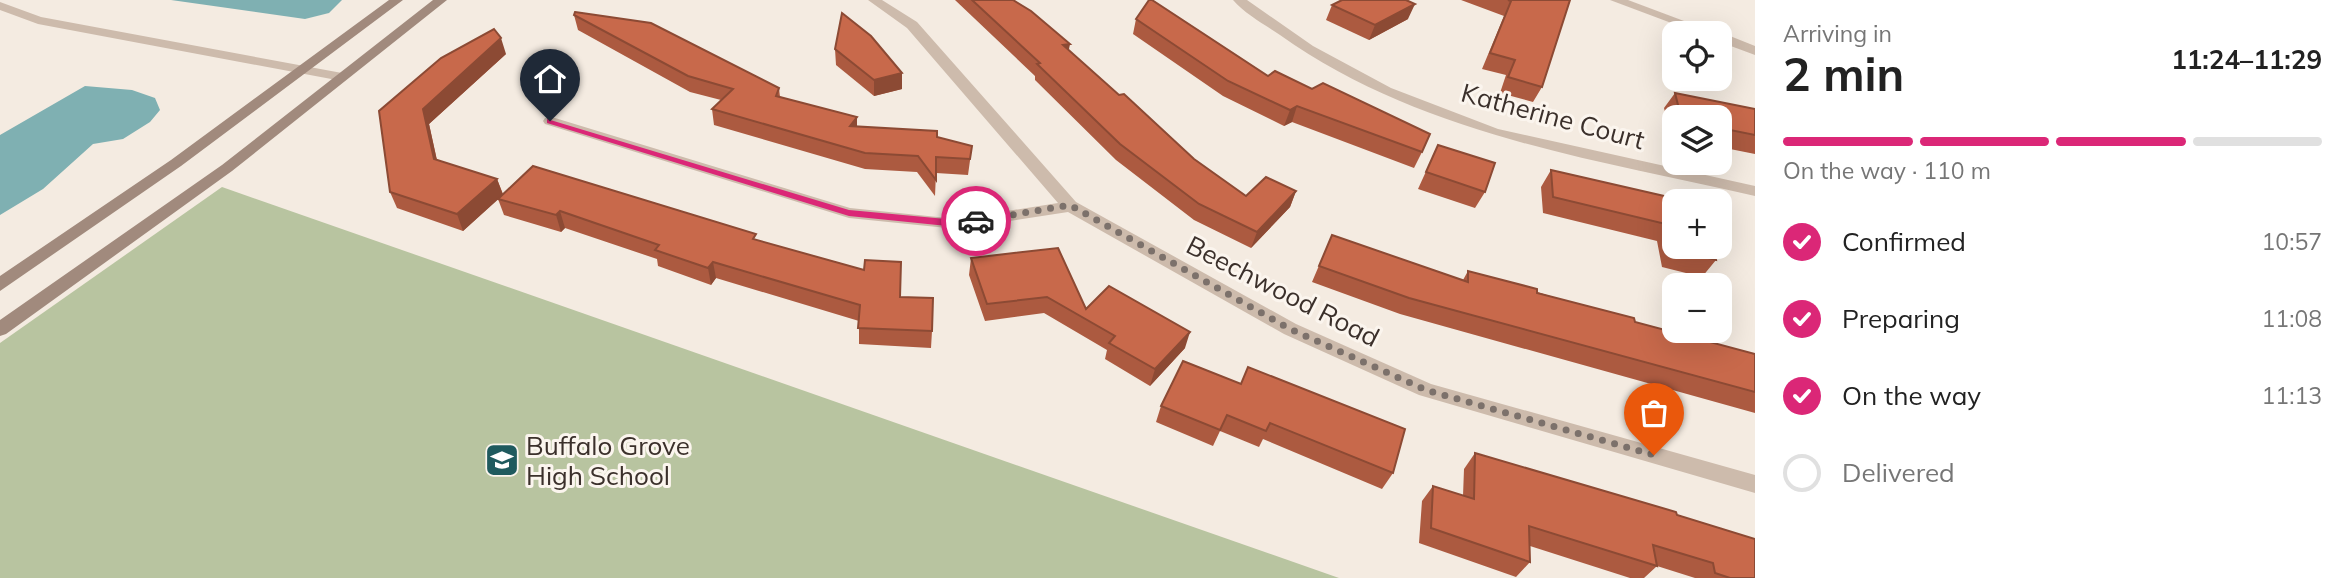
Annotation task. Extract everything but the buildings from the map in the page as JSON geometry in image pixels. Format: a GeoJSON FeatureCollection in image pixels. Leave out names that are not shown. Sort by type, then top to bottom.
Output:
{"type":"FeatureCollection","features":[{"type":"Feature","properties":{"kind":"main road"},"geometry":{"type":"LineString","coordinates":[[0,285],[176,163],[397,0]]}},
{"type":"Feature","properties":{"kind":"main road"},"geometry":{"type":"LineString","coordinates":[[0,329],[227,168],[441,0]]}},
{"type":"Feature","properties":{"kind":"street","name":"Beechwood Road"},"geometry":{"type":"LineString","coordinates":[[874,0],[912,25],[1070,205],[1290,329],[1426,390],[1755,484]]}},
{"type":"Feature","properties":{"kind":"street","name":"Katherine Court"},"geometry":{"type":"LineString","coordinates":[[1240,0],[1308,49],[1386,91],[1494,132],[1755,191]]}},
{"type":"Feature","properties":{"kind":"street"},"geometry":{"type":"LineString","coordinates":[[1616,0],[1676,21]]}},
{"type":"Feature","properties":{"kind":"street"},"geometry":{"type":"LineString","coordinates":[[0,6],[38,20],[342,77]]}},
{"type":"Feature","properties":{"kind":"street"},"geometry":{"type":"LineString","coordinates":[[1732,42],[1755,51]]}},
{"type":"Feature","properties":{"kind":"street"},"geometry":{"type":"LineString","coordinates":[[550,121],[849,213],[957,224],[1070,205]]}},
{"type":"Feature","properties":{"kind":"green space","name":"Buffalo Grove High School"},"geometry":{"type":"Polygon","coordinates":[[[222,187],[1339,578],[0,578],[0,343],[222,187]]]}},
{"type":"Feature","properties":{"kind":"water"},"geometry":{"type":"Polygon","coordinates":[[[171,0],[342,0],[329,13],[305,19],[171,0]]]}},
{"type":"Feature","properties":{"kind":"water"},"geometry":{"type":"Polygon","coordinates":[[[85,86],[132,90],[155,98],[160,110],[150,122],[123,139],[93,144],[43,189],[0,215],[0,135],[85,86]]]}},
{"type":"Feature","properties":{"kind":"way so far"},"geometry":{"type":"LineString","coordinates":[[976,221],[1070,205],[1290,329],[1426,390],[1654,455]]}},
{"type":"Feature","properties":{"kind":"place","name":"Buffalo Grove High School"},"geometry":{"type":"Point","coordinates":[502,460]}},
{"type":"Feature","properties":{"kind":"route"},"geometry":{"type":"LineString","coordinates":[[550,121],[849,213],[957,224],[976,221]]}}]}
